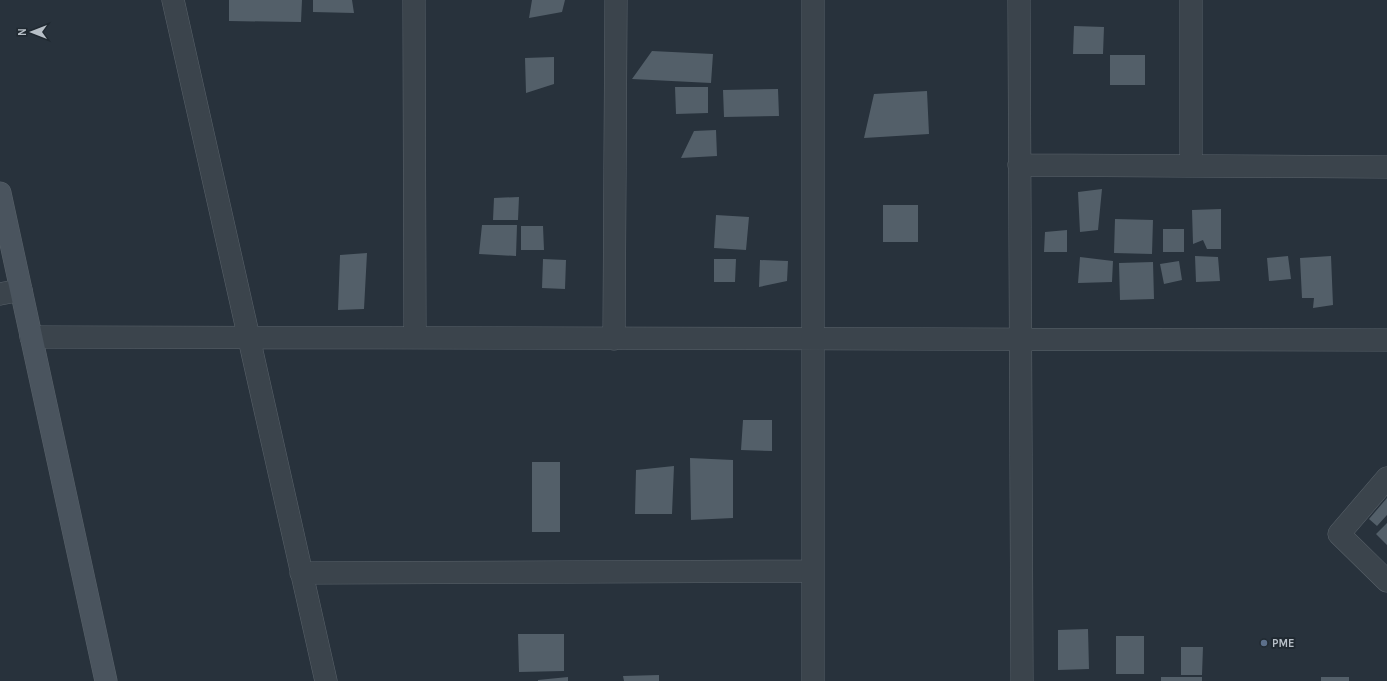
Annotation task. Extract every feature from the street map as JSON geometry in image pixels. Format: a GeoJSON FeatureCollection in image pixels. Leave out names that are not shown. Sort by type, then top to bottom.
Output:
{"type":"FeatureCollection","features":[{"type":"Feature","properties":{"kind":"street"},"geometry":{"type":"LineString","coordinates":[[172,0],[250,338],[326,681]]}},
{"type":"Feature","properties":{"kind":"street"},"geometry":{"type":"LineString","coordinates":[[414,0],[415,338]]}},
{"type":"Feature","properties":{"kind":"street"},"geometry":{"type":"LineString","coordinates":[[614,339],[616,0]]}},
{"type":"Feature","properties":{"kind":"street"},"geometry":{"type":"LineString","coordinates":[[813,0],[813,681]]}},
{"type":"Feature","properties":{"kind":"street"},"geometry":{"type":"LineString","coordinates":[[1019,0],[1022,681]]}},
{"type":"Feature","properties":{"kind":"street"},"geometry":{"type":"LineString","coordinates":[[1191,0],[1191,166]]}},
{"type":"Feature","properties":{"kind":"street"},"geometry":{"type":"LineString","coordinates":[[1019,166],[1387,168]]}},
{"type":"Feature","properties":{"kind":"street"},"geometry":{"type":"LineString","coordinates":[[0,193],[10,292],[31,337],[106,681]]}},
{"type":"Feature","properties":{"kind":"street"},"geometry":{"type":"LineString","coordinates":[[31,337],[1387,340]]}},
{"type":"Feature","properties":{"kind":"street"},"geometry":{"type":"LineString","coordinates":[[1387,478],[1339,534],[1387,581]]}},
{"type":"Feature","properties":{"kind":"street"},"geometry":{"type":"LineString","coordinates":[[301,573],[813,571]]}},
{"type":"Feature","properties":{"kind":"building"},"geometry":{"type":"Polygon","coordinates":[[[229,0],[302,0],[301,22],[229,21],[229,0]]]}},
{"type":"Feature","properties":{"kind":"building"},"geometry":{"type":"Polygon","coordinates":[[[313,0],[352,0],[354,13],[313,12],[313,0]]]}},
{"type":"Feature","properties":{"kind":"building"},"geometry":{"type":"Polygon","coordinates":[[[532,0],[565,0],[562,12],[529,18],[532,0]]]}},
{"type":"Feature","properties":{"kind":"building"},"geometry":{"type":"Polygon","coordinates":[[[1074,26],[1104,27],[1103,54],[1073,54],[1074,26]]]}},
{"type":"Feature","properties":{"kind":"building"},"geometry":{"type":"Polygon","coordinates":[[[652,51],[713,54],[711,83],[632,79],[652,51]]]}},
{"type":"Feature","properties":{"kind":"building"},"geometry":{"type":"Polygon","coordinates":[[[1110,55],[1145,55],[1145,85],[1110,85],[1110,55]]]}},
{"type":"Feature","properties":{"kind":"building"},"geometry":{"type":"Polygon","coordinates":[[[554,57],[554,84],[526,93],[525,58],[554,57]]]}},
{"type":"Feature","properties":{"kind":"building"},"geometry":{"type":"Polygon","coordinates":[[[675,87],[708,87],[708,113],[676,114],[675,87]]]}},
{"type":"Feature","properties":{"kind":"building"},"geometry":{"type":"Polygon","coordinates":[[[778,89],[779,116],[724,117],[723,90],[778,89]]]}},
{"type":"Feature","properties":{"kind":"building"},"geometry":{"type":"Polygon","coordinates":[[[927,91],[929,134],[864,138],[874,94],[927,91]]]}},
{"type":"Feature","properties":{"kind":"building"},"geometry":{"type":"Polygon","coordinates":[[[716,130],[717,156],[681,158],[694,131],[716,130]]]}},
{"type":"Feature","properties":{"kind":"building"},"geometry":{"type":"Polygon","coordinates":[[[1102,189],[1098,230],[1080,232],[1078,192],[1102,189]]]}},
{"type":"Feature","properties":{"kind":"building"},"geometry":{"type":"Polygon","coordinates":[[[519,197],[518,220],[493,220],[494,198],[519,197]]]}},
{"type":"Feature","properties":{"kind":"building"},"geometry":{"type":"Polygon","coordinates":[[[883,205],[918,205],[918,242],[883,242],[883,205]]]}},
{"type":"Feature","properties":{"kind":"building"},"geometry":{"type":"Polygon","coordinates":[[[1221,209],[1221,249],[1207,249],[1203,240],[1193,244],[1192,210],[1221,209]]]}},
{"type":"Feature","properties":{"kind":"building"},"geometry":{"type":"Polygon","coordinates":[[[716,215],[749,217],[746,250],[714,248],[716,215]]]}},
{"type":"Feature","properties":{"kind":"building"},"geometry":{"type":"Polygon","coordinates":[[[1115,219],[1153,220],[1152,254],[1114,253],[1115,219]]]}},
{"type":"Feature","properties":{"kind":"building"},"geometry":{"type":"Polygon","coordinates":[[[482,225],[517,225],[516,256],[479,254],[482,225]]]}},
{"type":"Feature","properties":{"kind":"building"},"geometry":{"type":"Polygon","coordinates":[[[521,226],[543,226],[544,250],[521,250],[521,226]]]}},
{"type":"Feature","properties":{"kind":"building"},"geometry":{"type":"Polygon","coordinates":[[[1163,229],[1184,229],[1184,252],[1163,252],[1163,229]]]}},
{"type":"Feature","properties":{"kind":"building"},"geometry":{"type":"Polygon","coordinates":[[[1067,230],[1067,252],[1044,252],[1045,232],[1067,230]]]}},
{"type":"Feature","properties":{"kind":"building"},"geometry":{"type":"Polygon","coordinates":[[[367,253],[364,309],[338,310],[340,255],[367,253]]]}},
{"type":"Feature","properties":{"kind":"building"},"geometry":{"type":"Polygon","coordinates":[[[1195,256],[1218,257],[1220,281],[1196,282],[1195,256]]]}},
{"type":"Feature","properties":{"kind":"building"},"geometry":{"type":"Polygon","coordinates":[[[1288,256],[1291,279],[1269,281],[1267,258],[1288,256]]]}},
{"type":"Feature","properties":{"kind":"building"},"geometry":{"type":"Polygon","coordinates":[[[1331,256],[1333,305],[1313,308],[1314,298],[1302,298],[1300,258],[1331,256]]]}},
{"type":"Feature","properties":{"kind":"building"},"geometry":{"type":"Polygon","coordinates":[[[1080,257],[1113,261],[1112,282],[1078,283],[1080,257]]]}},
{"type":"Feature","properties":{"kind":"building"},"geometry":{"type":"Polygon","coordinates":[[[543,259],[566,260],[565,289],[542,288],[543,259]]]}},
{"type":"Feature","properties":{"kind":"building"},"geometry":{"type":"Polygon","coordinates":[[[714,259],[736,259],[735,282],[714,282],[714,259]]]}},
{"type":"Feature","properties":{"kind":"building"},"geometry":{"type":"Polygon","coordinates":[[[760,260],[788,261],[787,281],[759,287],[760,260]]]}},
{"type":"Feature","properties":{"kind":"building"},"geometry":{"type":"Polygon","coordinates":[[[1179,261],[1182,280],[1164,284],[1160,264],[1179,261]]]}},
{"type":"Feature","properties":{"kind":"building"},"geometry":{"type":"Polygon","coordinates":[[[1153,262],[1154,299],[1120,300],[1119,263],[1153,262]]]}},
{"type":"Feature","properties":{"kind":"building"},"geometry":{"type":"Polygon","coordinates":[[[743,420],[772,420],[772,451],[741,450],[743,420]]]}},
{"type":"Feature","properties":{"kind":"building"},"geometry":{"type":"Polygon","coordinates":[[[690,458],[733,460],[733,518],[691,520],[690,458]]]}},
{"type":"Feature","properties":{"kind":"building"},"geometry":{"type":"Polygon","coordinates":[[[532,462],[560,462],[560,532],[532,532],[532,462]]]}},
{"type":"Feature","properties":{"kind":"building"},"geometry":{"type":"Polygon","coordinates":[[[674,466],[672,514],[635,514],[636,470],[674,466]]]}},
{"type":"Feature","properties":{"kind":"building"},"geometry":{"type":"Polygon","coordinates":[[[1387,498],[1387,515],[1377,526],[1369,519],[1387,498]]]}},
{"type":"Feature","properties":{"kind":"building"},"geometry":{"type":"Polygon","coordinates":[[[1387,523],[1387,545],[1376,534],[1387,523]]]}},
{"type":"Feature","properties":{"kind":"building"},"geometry":{"type":"Polygon","coordinates":[[[1088,629],[1089,669],[1058,670],[1058,630],[1088,629]]]}},
{"type":"Feature","properties":{"kind":"building"},"geometry":{"type":"Polygon","coordinates":[[[518,634],[564,634],[564,671],[519,672],[518,634]]]}},
{"type":"Feature","properties":{"kind":"building"},"geometry":{"type":"Polygon","coordinates":[[[1116,636],[1144,636],[1144,674],[1116,674],[1116,636]]]}},
{"type":"Feature","properties":{"kind":"building"},"geometry":{"type":"Polygon","coordinates":[[[1181,647],[1203,647],[1202,675],[1181,675],[1181,647]]]}},
{"type":"Feature","properties":{"kind":"building"},"geometry":{"type":"Polygon","coordinates":[[[659,675],[659,681],[624,681],[623,676],[659,675]]]}},
{"type":"Feature","properties":{"kind":"building"},"geometry":{"type":"Polygon","coordinates":[[[568,677],[568,681],[538,681],[538,680],[568,677]]]}},
{"type":"Feature","properties":{"kind":"building"},"geometry":{"type":"Polygon","coordinates":[[[1161,677],[1202,677],[1202,681],[1161,681],[1161,677]]]}},
{"type":"Feature","properties":{"kind":"building"},"geometry":{"type":"Polygon","coordinates":[[[1321,677],[1349,677],[1349,681],[1321,681],[1321,677]]]}},
{"type":"Feature","properties":{"kind":"place","name":"PME"},"geometry":{"type":"Point","coordinates":[1264,643]}}]}
